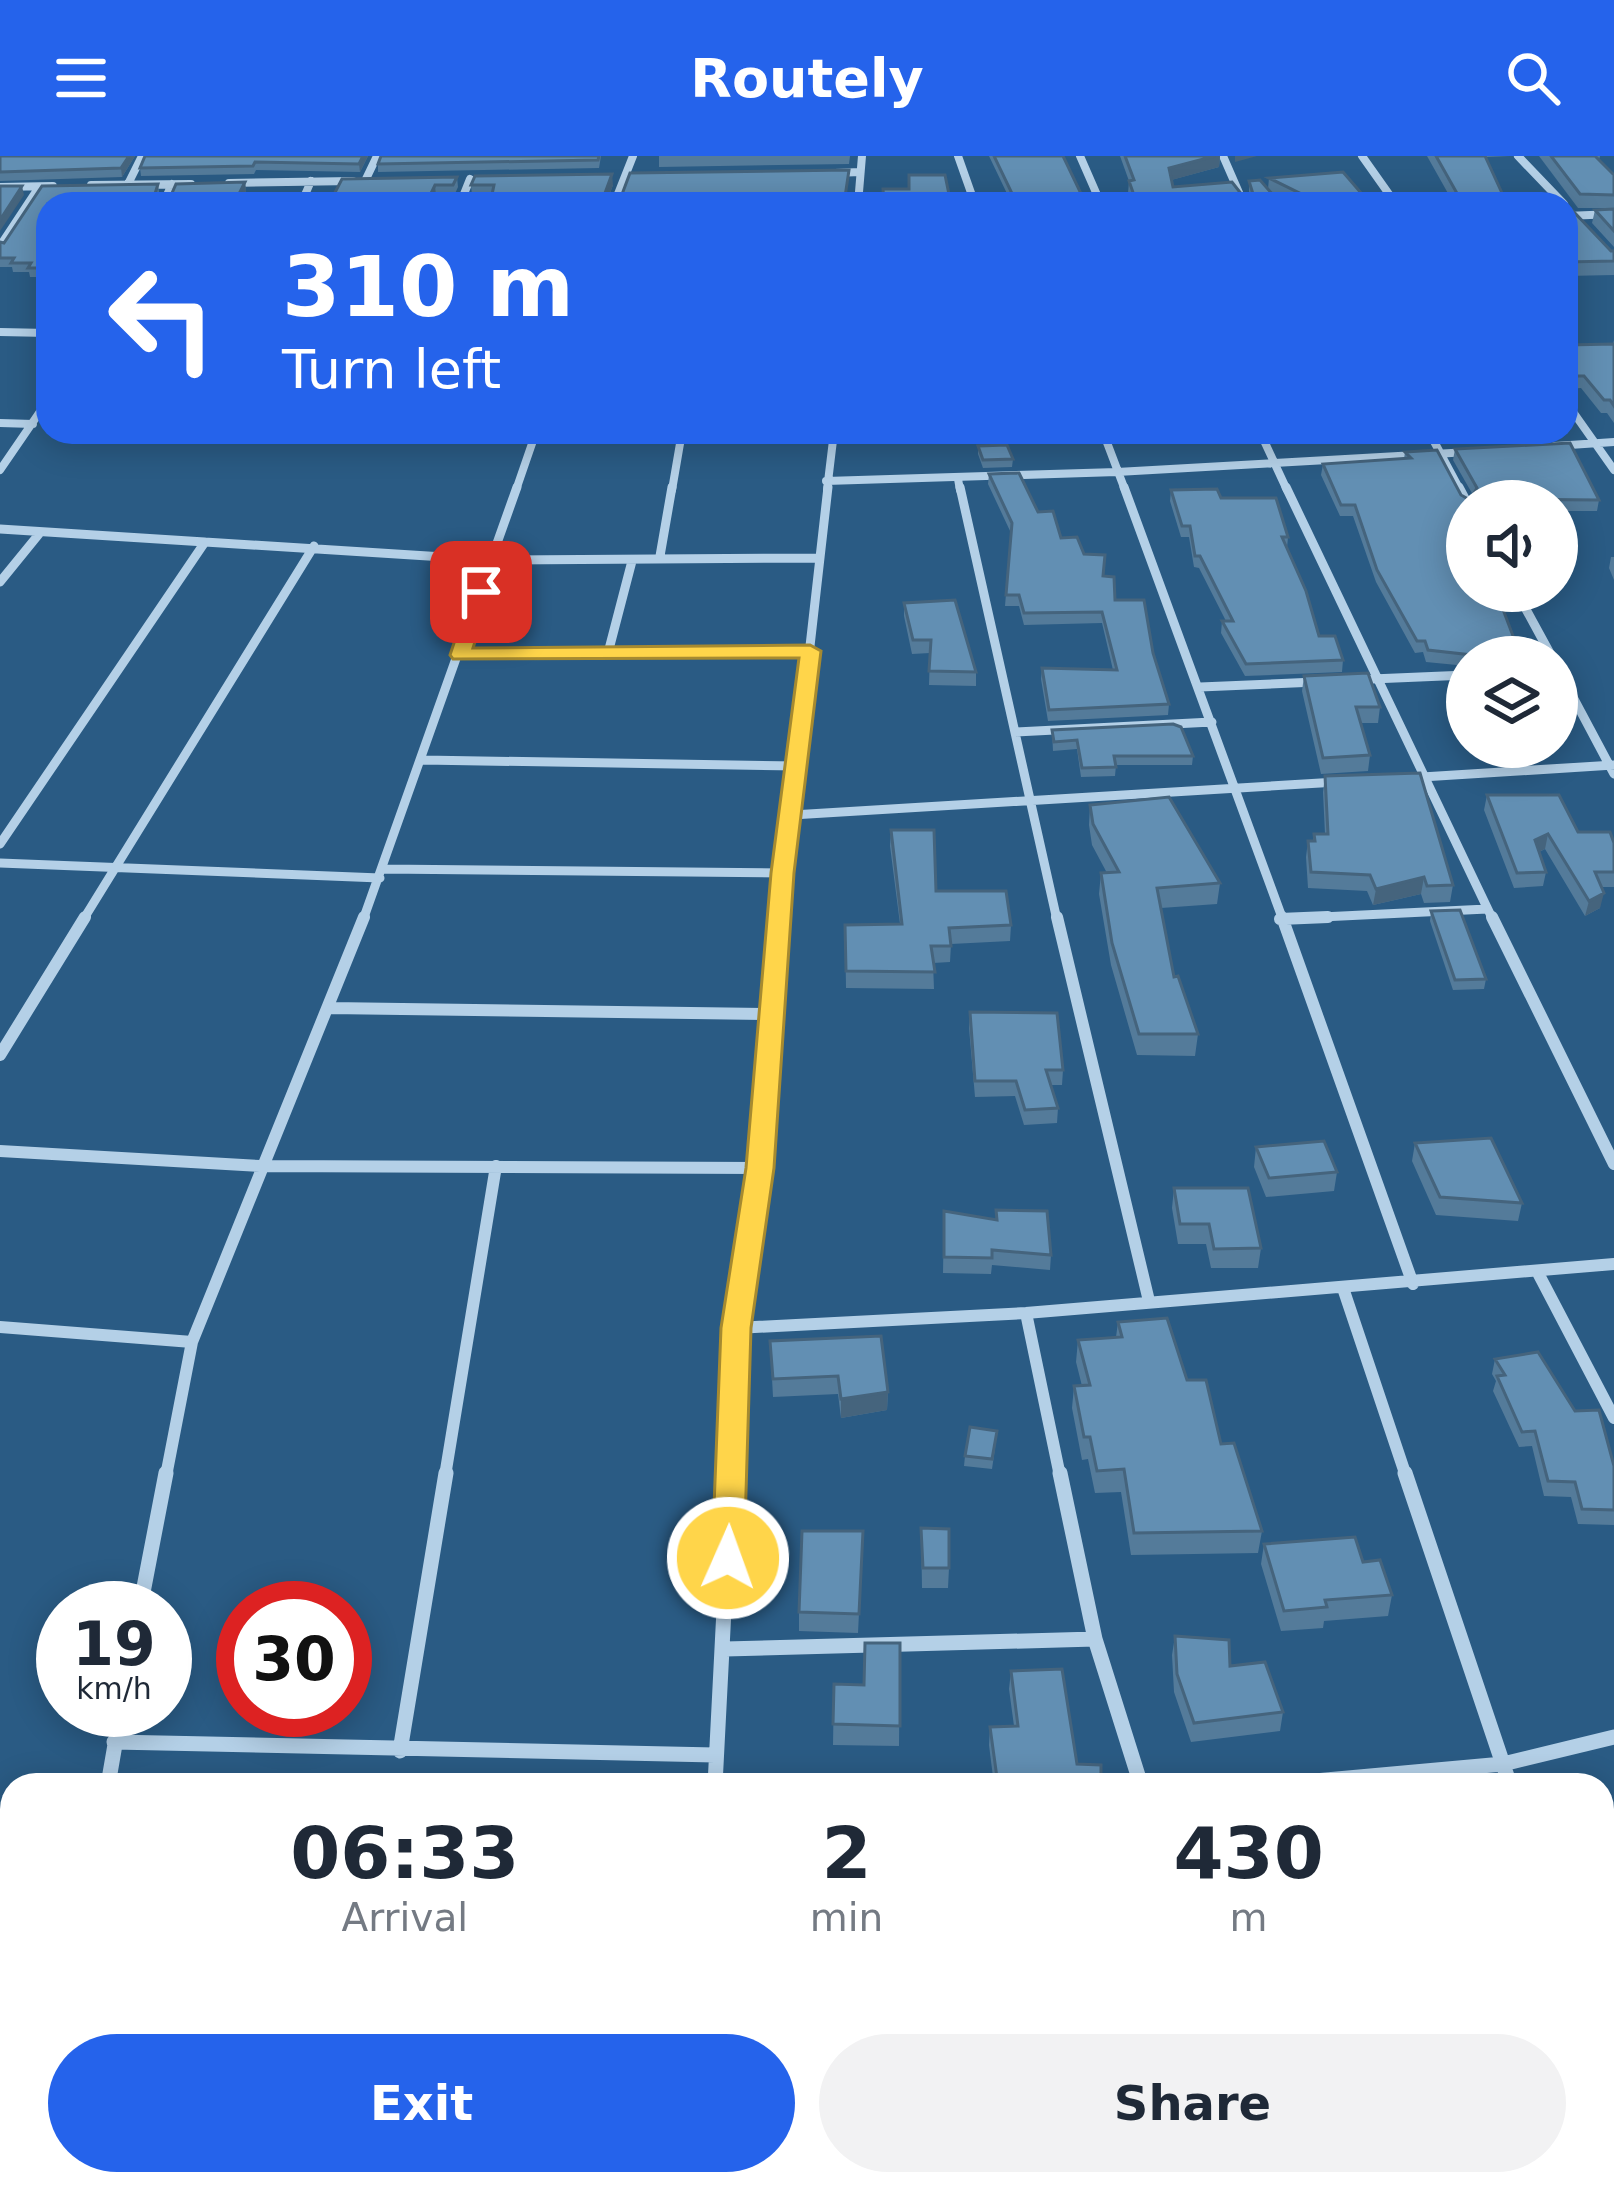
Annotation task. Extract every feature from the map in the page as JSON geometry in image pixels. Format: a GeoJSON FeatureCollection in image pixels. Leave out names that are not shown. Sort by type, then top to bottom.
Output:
{"type":"FeatureCollection","features":[{"type":"Feature","properties":{"kind":"street"},"geometry":{"type":"LineString","coordinates":[[128,184],[142,156]]}},
{"type":"Feature","properties":{"kind":"street"},"geometry":{"type":"LineString","coordinates":[[364,181],[377,156]]}},
{"type":"Feature","properties":{"kind":"street"},"geometry":{"type":"LineString","coordinates":[[619,192],[633,156]]}},
{"type":"Feature","properties":{"kind":"street"},"geometry":{"type":"LineString","coordinates":[[859,192],[862,156]]}},
{"type":"Feature","properties":{"kind":"street"},"geometry":{"type":"LineString","coordinates":[[958,156],[971,192]]}},
{"type":"Feature","properties":{"kind":"street"},"geometry":{"type":"LineString","coordinates":[[1080,156],[1096,192]]}},
{"type":"Feature","properties":{"kind":"street"},"geometry":{"type":"LineString","coordinates":[[1222,156],[1238,192]]}},
{"type":"Feature","properties":{"kind":"street"},"geometry":{"type":"LineString","coordinates":[[1362,156],[1388,192]]}},
{"type":"Feature","properties":{"kind":"street"},"geometry":{"type":"LineString","coordinates":[[1518,156],[1553,192]]}},
{"type":"Feature","properties":{"kind":"street"},"geometry":{"type":"LineString","coordinates":[[813,173],[860,172]]}},
{"type":"Feature","properties":{"kind":"street"},"geometry":{"type":"LineString","coordinates":[[603,176],[649,176]]}},
{"type":"Feature","properties":{"kind":"street"},"geometry":{"type":"LineString","coordinates":[[465,192],[470,178]]}},
{"type":"Feature","properties":{"kind":"street"},"geometry":{"type":"LineString","coordinates":[[448,179],[492,178]]}},
{"type":"Feature","properties":{"kind":"street"},"geometry":{"type":"LineString","coordinates":[[218,183],[386,180]]}},
{"type":"Feature","properties":{"kind":"street"},"geometry":{"type":"LineString","coordinates":[[306,192],[311,181]]}},
{"type":"Feature","properties":{"kind":"street"},"geometry":{"type":"LineString","coordinates":[[168,192],[172,184]]}},
{"type":"Feature","properties":{"kind":"street"},"geometry":{"type":"LineString","coordinates":[[84,185],[195,184]]}},
{"type":"Feature","properties":{"kind":"street"},"geometry":{"type":"LineString","coordinates":[[0,187],[62,186]]}},
{"type":"Feature","properties":{"kind":"street"},"geometry":{"type":"LineString","coordinates":[[0,247],[39,187]]}},
{"type":"Feature","properties":{"kind":"street"},"geometry":{"type":"LineString","coordinates":[[1578,216],[1614,214]]}},
{"type":"Feature","properties":{"kind":"street"},"geometry":{"type":"LineString","coordinates":[[1578,222],[1588,230]]}},
{"type":"Feature","properties":{"kind":"street"},"geometry":{"type":"LineString","coordinates":[[0,332],[36,333]]}},
{"type":"Feature","properties":{"kind":"street"},"geometry":{"type":"LineString","coordinates":[[0,470],[36,419]]}},
{"type":"Feature","properties":{"kind":"street"},"geometry":{"type":"LineString","coordinates":[[1578,419],[1614,470]]}},
{"type":"Feature","properties":{"kind":"street"},"geometry":{"type":"LineString","coordinates":[[0,423],[33,424]]}},
{"type":"Feature","properties":{"kind":"street"},"geometry":{"type":"LineString","coordinates":[[1551,446],[1614,442]]}},
{"type":"Feature","properties":{"kind":"street"},"geometry":{"type":"LineString","coordinates":[[145,1581],[192,1342],[382,873],[532,444]]}},
{"type":"Feature","properties":{"kind":"street"},"geometry":{"type":"LineString","coordinates":[[660,556],[680,444]]}},
{"type":"Feature","properties":{"kind":"street"},"geometry":{"type":"LineString","coordinates":[[715,1773],[736,1328],[760,1168],[782,873],[832,444]]}},
{"type":"Feature","properties":{"kind":"street"},"geometry":{"type":"LineString","coordinates":[[1108,444],[1200,687],[1412,1283]]}},
{"type":"Feature","properties":{"kind":"street"},"geometry":{"type":"LineString","coordinates":[[1265,444],[1614,1164]]}},
{"type":"Feature","properties":{"kind":"street"},"geometry":{"type":"LineString","coordinates":[[1436,444],[1455,480]]}},
{"type":"Feature","properties":{"kind":"street"},"geometry":{"type":"LineString","coordinates":[[826,481],[1118,472],[1485,451]]}},
{"type":"Feature","properties":{"kind":"street"},"geometry":{"type":"LineString","coordinates":[[958,478],[1029,802],[1149,1301]]}},
{"type":"Feature","properties":{"kind":"street"},"geometry":{"type":"LineString","coordinates":[[0,529],[491,560],[819,559]]}},
{"type":"Feature","properties":{"kind":"street"},"geometry":{"type":"LineString","coordinates":[[0,582],[39,534]]}},
{"type":"Feature","properties":{"kind":"street"},"geometry":{"type":"LineString","coordinates":[[0,844],[205,542]]}},
{"type":"Feature","properties":{"kind":"street"},"geometry":{"type":"LineString","coordinates":[[0,1055],[314,546]]}},
{"type":"Feature","properties":{"kind":"street"},"geometry":{"type":"LineString","coordinates":[[608,653],[632,561]]}},
{"type":"Feature","properties":{"kind":"street"},"geometry":{"type":"LineString","coordinates":[[461,655],[810,651]]}},
{"type":"Feature","properties":{"kind":"street"},"geometry":{"type":"LineString","coordinates":[[1354,680],[1446,676]]}},
{"type":"Feature","properties":{"kind":"street"},"geometry":{"type":"LineString","coordinates":[[1200,687],[1332,681]]}},
{"type":"Feature","properties":{"kind":"street"},"geometry":{"type":"LineString","coordinates":[[1399,779],[1612,768],[1578,706]]}},
{"type":"Feature","properties":{"kind":"street"},"geometry":{"type":"LineString","coordinates":[[1015,732],[1212,722]]}},
{"type":"Feature","properties":{"kind":"street"},"geometry":{"type":"LineString","coordinates":[[423,760],[796,766]]}},
{"type":"Feature","properties":{"kind":"street"},"geometry":{"type":"LineString","coordinates":[[792,815],[1352,782]]}},
{"type":"Feature","properties":{"kind":"street"},"geometry":{"type":"LineString","coordinates":[[0,863],[114,870],[782,873]]}},
{"type":"Feature","properties":{"kind":"street"},"geometry":{"type":"LineString","coordinates":[[1280,919],[1487,909]]}},
{"type":"Feature","properties":{"kind":"street"},"geometry":{"type":"LineString","coordinates":[[330,1008],[771,1014]]}},
{"type":"Feature","properties":{"kind":"street"},"geometry":{"type":"LineString","coordinates":[[0,1151],[260,1166],[760,1168]]}},
{"type":"Feature","properties":{"kind":"street"},"geometry":{"type":"LineString","coordinates":[[400,1751],[496,1166]]}},
{"type":"Feature","properties":{"kind":"street"},"geometry":{"type":"LineString","coordinates":[[736,1328],[1026,1312],[1614,1264]]}},
{"type":"Feature","properties":{"kind":"street"},"geometry":{"type":"LineString","coordinates":[[1538,1273],[1614,1418]]}},
{"type":"Feature","properties":{"kind":"street"},"geometry":{"type":"LineString","coordinates":[[1343,1288],[1506,1773]]}},
{"type":"Feature","properties":{"kind":"street"},"geometry":{"type":"LineString","coordinates":[[1026,1312],[1095,1639],[1137,1773]]}},
{"type":"Feature","properties":{"kind":"street"},"geometry":{"type":"LineString","coordinates":[[0,1327],[192,1342]]}},
{"type":"Feature","properties":{"kind":"street"},"geometry":{"type":"LineString","coordinates":[[724,1649],[1095,1639]]}},
{"type":"Feature","properties":{"kind":"street"},"geometry":{"type":"LineString","coordinates":[[110,1773],[115,1737]]}},
{"type":"Feature","properties":{"kind":"street"},"geometry":{"type":"LineString","coordinates":[[1403,1773],[1503,1764],[1614,1737]]}},
{"type":"Feature","properties":{"kind":"street"},"geometry":{"type":"LineString","coordinates":[[114,1742],[715,1755]]}},
{"type":"Feature","properties":{"kind":"building"},"geometry":{"type":"Polygon","coordinates":[[[0,156],[129,156],[121,168],[0,172],[0,156]]]}},
{"type":"Feature","properties":{"kind":"building"},"geometry":{"type":"Polygon","coordinates":[[[145,156],[363,156],[359,164],[255,162],[253,166],[140,168],[145,156]]]}},
{"type":"Feature","properties":{"kind":"building"},"geometry":{"type":"Polygon","coordinates":[[[381,156],[599,156],[598,160],[378,164],[381,156]]]}},
{"type":"Feature","properties":{"kind":"building"},"geometry":{"type":"Polygon","coordinates":[[[994,156],[1063,156],[1080,192],[1011,192],[994,156]]]}},
{"type":"Feature","properties":{"kind":"building"},"geometry":{"type":"Polygon","coordinates":[[[1125,156],[1215,156],[1169,168],[1173,187],[1232,182],[1240,192],[1133,192],[1129,181],[1134,180],[1125,156]]]}},
{"type":"Feature","properties":{"kind":"building"},"geometry":{"type":"Polygon","coordinates":[[[1436,156],[1485,156],[1502,192],[1456,192],[1436,156]]]}},
{"type":"Feature","properties":{"kind":"building"},"geometry":{"type":"Polygon","coordinates":[[[1551,156],[1595,156],[1614,175],[1614,195],[1580,194],[1551,156]]]}},
{"type":"Feature","properties":{"kind":"building"},"geometry":{"type":"Polygon","coordinates":[[[849,170],[846,192],[623,192],[630,173],[849,170]]]}},
{"type":"Feature","properties":{"kind":"building"},"geometry":{"type":"Polygon","coordinates":[[[1343,172],[1360,192],[1298,192],[1269,178],[1343,172]]]}},
{"type":"Feature","properties":{"kind":"building"},"geometry":{"type":"Polygon","coordinates":[[[612,174],[605,192],[493,192],[494,185],[471,185],[475,176],[612,174]]]}},
{"type":"Feature","properties":{"kind":"building"},"geometry":{"type":"Polygon","coordinates":[[[909,175],[945,175],[949,192],[883,189],[909,189],[909,175]]]}},
{"type":"Feature","properties":{"kind":"building"},"geometry":{"type":"Polygon","coordinates":[[[457,177],[453,185],[435,185],[432,192],[335,192],[342,179],[457,177]]]}},
{"type":"Feature","properties":{"kind":"building"},"geometry":{"type":"Polygon","coordinates":[[[1260,180],[1270,192],[1252,192],[1249,181],[1260,180]]]}},
{"type":"Feature","properties":{"kind":"building"},"geometry":{"type":"Polygon","coordinates":[[[245,182],[240,192],[172,192],[176,184],[245,182]]]}},
{"type":"Feature","properties":{"kind":"building"},"geometry":{"type":"Polygon","coordinates":[[[158,184],[156,192],[38,192],[42,186],[158,184]]]}},
{"type":"Feature","properties":{"kind":"building"},"geometry":{"type":"Polygon","coordinates":[[[0,186],[22,186],[0,220],[0,186]]]}},
{"type":"Feature","properties":{"kind":"building"},"geometry":{"type":"Polygon","coordinates":[[[36,195],[36,268],[28,268],[31,263],[11,263],[14,258],[0,258],[0,242],[4,243],[36,195]]]}},
{"type":"Feature","properties":{"kind":"building"},"geometry":{"type":"Polygon","coordinates":[[[1614,209],[1614,231],[1595,210],[1614,209]]]}},
{"type":"Feature","properties":{"kind":"building"},"geometry":{"type":"Polygon","coordinates":[[[1578,216],[1614,251],[1614,261],[1578,262],[1578,216]]]}},
{"type":"Feature","properties":{"kind":"building"},"geometry":{"type":"Polygon","coordinates":[[[1614,344],[1614,406],[1584,376],[1578,376],[1578,345],[1614,344]]]}},
{"type":"Feature","properties":{"kind":"building"},"geometry":{"type":"Polygon","coordinates":[[[1571,444],[1599,500],[1578,500],[1578,480],[1472,480],[1455,449],[1571,444]]]}},
{"type":"Feature","properties":{"kind":"building"},"geometry":{"type":"Polygon","coordinates":[[[1007,445],[1013,459],[983,460],[978,446],[1007,445]]]}},
{"type":"Feature","properties":{"kind":"building"},"geometry":{"type":"Polygon","coordinates":[[[1437,450],[1453,480],[1446,480],[1446,612],[1504,612],[1513,636],[1446,636],[1446,652],[1428,650],[1425,641],[1417,641],[1377,570],[1355,505],[1341,505],[1323,464],[1411,458],[1405,452],[1437,450]]]}},
{"type":"Feature","properties":{"kind":"building"},"geometry":{"type":"Polygon","coordinates":[[[1019,473],[1038,512],[1053,511],[1061,538],[1077,537],[1084,554],[1105,555],[1103,576],[1114,577],[1115,600],[1144,600],[1153,653],[1169,704],[1049,710],[1042,668],[1117,670],[1102,612],[1024,613],[1019,595],[1006,595],[1012,523],[989,474],[1019,473]]]}},
{"type":"Feature","properties":{"kind":"building"},"geometry":{"type":"Polygon","coordinates":[[[1217,489],[1221,498],[1276,498],[1288,537],[1282,537],[1319,636],[1335,636],[1343,660],[1246,664],[1222,621],[1233,621],[1200,556],[1195,556],[1190,526],[1182,526],[1171,490],[1217,489]]]}},
{"type":"Feature","properties":{"kind":"building"},"geometry":{"type":"Polygon","coordinates":[[[955,600],[976,672],[929,671],[931,640],[913,640],[904,603],[955,600]]]}},
{"type":"Feature","properties":{"kind":"building"},"geometry":{"type":"Polygon","coordinates":[[[1368,673],[1380,707],[1356,707],[1370,755],[1323,758],[1304,676],[1368,673]]]}},
{"type":"Feature","properties":{"kind":"building"},"geometry":{"type":"Polygon","coordinates":[[[1181,727],[1193,756],[1114,756],[1116,767],[1082,768],[1077,740],[1054,742],[1052,730],[1181,727]]]}},
{"type":"Feature","properties":{"kind":"building"},"geometry":{"type":"Polygon","coordinates":[[[1420,773],[1453,885],[1427,886],[1424,877],[1376,889],[1370,875],[1311,872],[1308,841],[1315,841],[1314,834],[1328,834],[1325,776],[1420,773]]]}},
{"type":"Feature","properties":{"kind":"building"},"geometry":{"type":"Polygon","coordinates":[[[1487,795],[1559,795],[1578,832],[1610,832],[1614,872],[1595,872],[1604,893],[1589,901],[1548,834],[1535,840],[1546,872],[1517,873],[1487,795]]]}},
{"type":"Feature","properties":{"kind":"building"},"geometry":{"type":"Polygon","coordinates":[[[1169,797],[1220,883],[1157,888],[1174,977],[1178,976],[1198,1034],[1139,1034],[1112,943],[1101,873],[1119,872],[1093,824],[1090,805],[1169,797]]]}},
{"type":"Feature","properties":{"kind":"building"},"geometry":{"type":"Polygon","coordinates":[[[891,830],[934,830],[936,891],[1006,891],[1011,925],[949,928],[951,946],[931,946],[935,972],[846,971],[845,925],[902,924],[891,830]]]}},
{"type":"Feature","properties":{"kind":"building"},"geometry":{"type":"Polygon","coordinates":[[[1460,910],[1486,979],[1455,980],[1431,911],[1460,910]]]}},
{"type":"Feature","properties":{"kind":"building"},"geometry":{"type":"Polygon","coordinates":[[[970,1012],[1057,1013],[1063,1070],[1046,1070],[1058,1108],[1025,1110],[1016,1081],[975,1081],[970,1012]]]}},
{"type":"Feature","properties":{"kind":"building"},"geometry":{"type":"Polygon","coordinates":[[[1491,1138],[1522,1203],[1440,1197],[1415,1143],[1491,1138]]]}},
{"type":"Feature","properties":{"kind":"building"},"geometry":{"type":"Polygon","coordinates":[[[1324,1141],[1337,1172],[1269,1178],[1256,1147],[1324,1141]]]}},
{"type":"Feature","properties":{"kind":"building"},"geometry":{"type":"Polygon","coordinates":[[[1174,1188],[1248,1188],[1261,1248],[1214,1249],[1209,1224],[1180,1224],[1174,1188]]]}},
{"type":"Feature","properties":{"kind":"building"},"geometry":{"type":"Polygon","coordinates":[[[996,1210],[1047,1211],[1051,1255],[992,1250],[992,1258],[944,1257],[944,1211],[997,1220],[996,1210]]]}},
{"type":"Feature","properties":{"kind":"building"},"geometry":{"type":"Polygon","coordinates":[[[1167,1318],[1187,1380],[1206,1380],[1221,1444],[1234,1443],[1262,1531],[1134,1533],[1124,1469],[1097,1471],[1090,1437],[1084,1437],[1074,1386],[1090,1385],[1078,1340],[1122,1337],[1118,1322],[1167,1318]]]}},
{"type":"Feature","properties":{"kind":"building"},"geometry":{"type":"Polygon","coordinates":[[[881,1336],[888,1392],[841,1399],[838,1376],[773,1379],[770,1341],[881,1336]]]}},
{"type":"Feature","properties":{"kind":"building"},"geometry":{"type":"Polygon","coordinates":[[[1538,1352],[1575,1411],[1599,1410],[1614,1466],[1614,1510],[1582,1509],[1575,1482],[1548,1481],[1535,1431],[1522,1432],[1497,1376],[1505,1375],[1495,1359],[1538,1352]]]}},
{"type":"Feature","properties":{"kind":"building"},"geometry":{"type":"Polygon","coordinates":[[[970,1427],[997,1431],[992,1459],[965,1456],[970,1427]]]}},
{"type":"Feature","properties":{"kind":"building"},"geometry":{"type":"Polygon","coordinates":[[[921,1528],[949,1529],[949,1568],[923,1568],[921,1528]]]}},
{"type":"Feature","properties":{"kind":"building"},"geometry":{"type":"Polygon","coordinates":[[[802,1531],[863,1531],[859,1614],[799,1612],[802,1531]]]}},
{"type":"Feature","properties":{"kind":"building"},"geometry":{"type":"Polygon","coordinates":[[[1355,1537],[1363,1562],[1380,1560],[1392,1595],[1325,1600],[1327,1607],[1284,1611],[1264,1544],[1355,1537]]]}},
{"type":"Feature","properties":{"kind":"building"},"geometry":{"type":"Polygon","coordinates":[[[1175,1636],[1229,1640],[1230,1666],[1265,1662],[1283,1712],[1194,1723],[1177,1674],[1175,1636]]]}},
{"type":"Feature","properties":{"kind":"building"},"geometry":{"type":"Polygon","coordinates":[[[865,1643],[900,1643],[900,1726],[833,1724],[834,1684],[864,1685],[865,1643]]]}},
{"type":"Feature","properties":{"kind":"building"},"geometry":{"type":"Polygon","coordinates":[[[1062,1669],[1077,1764],[1101,1765],[1101,1773],[996,1773],[990,1727],[1018,1726],[1011,1671],[1062,1669]]]}},
{"type":"Feature","properties":{"kind":"route"},"geometry":{"type":"LineString","coordinates":[[481,592],[461,655],[810,651],[782,873],[760,1168],[736,1328],[728,1558]]}}]}
